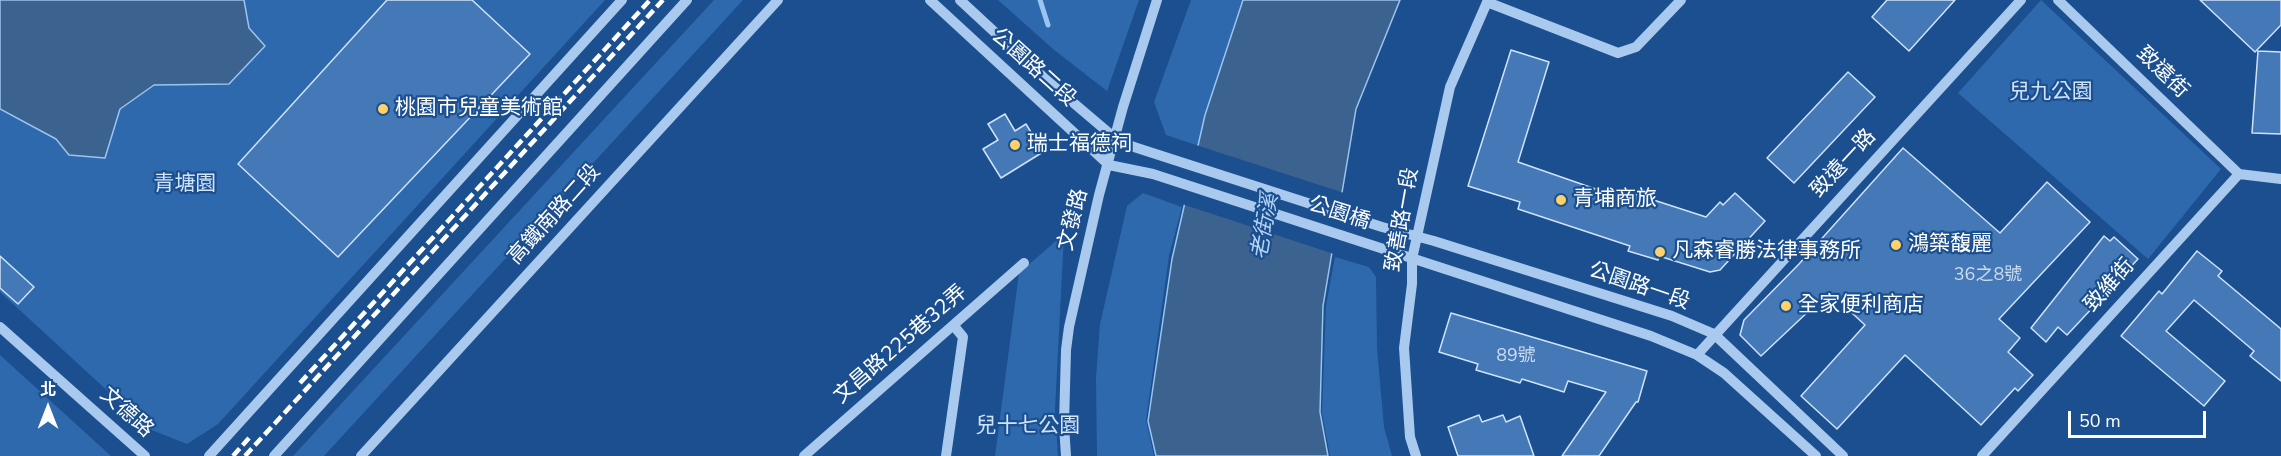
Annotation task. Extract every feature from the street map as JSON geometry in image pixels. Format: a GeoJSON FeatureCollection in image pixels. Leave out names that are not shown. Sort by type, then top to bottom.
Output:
{"type":"FeatureCollection","features":[{"type":"Feature","properties":{"kind":"street"},"geometry":{"type":"LineString","coordinates":[[209,456],[622,0]]}},
{"type":"Feature","properties":{"kind":"street"},"geometry":{"type":"LineString","coordinates":[[274,456],[687,0]]}},
{"type":"Feature","properties":{"kind":"street","name":"高鐵南路二段"},"geometry":{"type":"LineString","coordinates":[[361,456],[778,0]]}},
{"type":"Feature","properties":{"kind":"street","name":"公園路二段"},"geometry":{"type":"LineString","coordinates":[[930,0],[1109,165]]}},
{"type":"Feature","properties":{"kind":"street","name":"公園路二段"},"geometry":{"type":"LineString","coordinates":[[960,0],[1043,77],[1116,139]]}},
{"type":"Feature","properties":{"kind":"street","name":"文發路"},"geometry":{"type":"LineString","coordinates":[[1066,456],[1066,371],[1069,327],[1099,195],[1123,107],[1157,0]]}},
{"type":"Feature","properties":{"kind":"street"},"geometry":{"type":"LineString","coordinates":[[1488,1],[1618,53],[1636,47],[1682,0]]}},
{"type":"Feature","properties":{"kind":"street","name":"致遠一路"},"geometry":{"type":"LineString","coordinates":[[1697,355],[2021,0]]}},
{"type":"Feature","properties":{"kind":"street","name":"致遠街"},"geometry":{"type":"LineString","coordinates":[[2058,0],[2239,174]]}},
{"type":"Feature","properties":{"kind":"street","name":"致善路一段"},"geometry":{"type":"LineString","coordinates":[[1416,456],[1410,437],[1404,348],[1412,284],[1412,259],[1450,87],[1488,1]]}},
{"type":"Feature","properties":{"kind":"street","name":"公園橋"},"geometry":{"type":"LineString","coordinates":[[1116,139],[1134,147],[1382,227]]}},
{"type":"Feature","properties":{"kind":"street","name":"公園橋"},"geometry":{"type":"LineString","coordinates":[[1109,165],[1153,174],[1376,247]]}},
{"type":"Feature","properties":{"kind":"street"},"geometry":{"type":"LineString","coordinates":[[2239,174],[2281,179]]}},
{"type":"Feature","properties":{"kind":"street","name":"致維街"},"geometry":{"type":"LineString","coordinates":[[1982,456],[2239,174]]}},
{"type":"Feature","properties":{"kind":"street","name":"公園路一段"},"geometry":{"type":"LineString","coordinates":[[1382,227],[1672,316],[1714,334],[1843,456]]}},
{"type":"Feature","properties":{"kind":"street","name":"公園路一段"},"geometry":{"type":"LineString","coordinates":[[1376,247],[1651,336],[1697,355],[1724,374],[1816,456]]}},
{"type":"Feature","properties":{"kind":"street","name":"文昌路225巷32弄"},"geometry":{"type":"LineString","coordinates":[[809,454],[1024,264]]}},
{"type":"Feature","properties":{"kind":"street"},"geometry":{"type":"LineString","coordinates":[[946,456],[963,337],[954,326]]}},
{"type":"Feature","properties":{"kind":"street","name":"文德路"},"geometry":{"type":"LineString","coordinates":[[0,327],[145,456]]}},
{"type":"Feature","properties":{"kind":"green space","name":"青塘園"},"geometry":{"type":"Polygon","coordinates":[[[0,0],[605,0],[218,424],[187,444],[149,429],[0,292],[0,0]]]}},
{"type":"Feature","properties":{"kind":"green space"},"geometry":{"type":"Polygon","coordinates":[[[714,0],[743,0],[324,456],[293,456],[714,0]]]}},
{"type":"Feature","properties":{"kind":"green space"},"geometry":{"type":"Polygon","coordinates":[[[998,0],[1139,0],[1107,91],[1053,49],[998,0]]]}},
{"type":"Feature","properties":{"kind":"green space"},"geometry":{"type":"Polygon","coordinates":[[[1191,0],[1245,0],[1202,147],[1166,135],[1154,102],[1191,0]]]}},
{"type":"Feature","properties":{"kind":"green space","name":"兒九公園"},"geometry":{"type":"Polygon","coordinates":[[[2041,0],[2221,169],[2148,259],[1958,93],[2041,0]]]}},
{"type":"Feature","properties":{"kind":"green space"},"geometry":{"type":"Polygon","coordinates":[[[1143,193],[1182,207],[1169,256],[1146,420],[1154,456],[1097,456],[1096,378],[1100,324],[1127,206],[1143,193]]]}},
{"type":"Feature","properties":{"kind":"green space","name":"兒十七公園"},"geometry":{"type":"Polygon","coordinates":[[[1064,234],[1055,410],[1058,456],[995,456],[1019,273],[1064,234]]]}},
{"type":"Feature","properties":{"kind":"green space"},"geometry":{"type":"Polygon","coordinates":[[[1335,257],[1369,267],[1376,277],[1377,348],[1384,427],[1392,456],[1330,456],[1322,413],[1326,306],[1335,257]]]}},
{"type":"Feature","properties":{"kind":"green space"},"geometry":{"type":"Polygon","coordinates":[[[0,355],[111,456],[0,456],[0,355]]]}},
{"type":"Feature","properties":{"kind":"water"},"geometry":{"type":"Polygon","coordinates":[[[0,0],[244,0],[249,28],[265,46],[229,84],[154,85],[120,109],[105,158],[69,155],[56,139],[0,109],[0,0]]]}},
{"type":"Feature","properties":{"kind":"water","name":"老街溪"},"geometry":{"type":"Polygon","coordinates":[[[1243,0],[1400,0],[1356,109],[1323,306],[1320,412],[1328,456],[1156,456],[1148,421],[1172,259],[1205,115],[1243,0]]]}},
{"type":"Feature","properties":{"kind":"pier"},"geometry":{"type":"Polygon","coordinates":[[[1196,145],[1344,193],[1334,254],[1182,204],[1196,145]]]}},
{"type":"Feature","properties":{"kind":"building","name":"桃園市兒童美術館"},"geometry":{"type":"Polygon","coordinates":[[[387,0],[472,0],[530,54],[338,257],[238,164],[387,0]]]}},
{"type":"Feature","properties":{"kind":"building"},"geometry":{"type":"Polygon","coordinates":[[[1887,0],[1955,0],[1909,51],[1872,17],[1887,0]]]}},
{"type":"Feature","properties":{"kind":"building"},"geometry":{"type":"Polygon","coordinates":[[[2200,0],[2281,0],[2281,25],[2255,52],[2200,0]]]}},
{"type":"Feature","properties":{"kind":"building"},"geometry":{"type":"Polygon","coordinates":[[[1511,50],[1549,62],[1518,162],[1610,194],[1631,198],[1632,193],[1706,217],[1720,202],[1723,205],[1735,193],[1765,221],[1720,270],[1710,272],[1659,256],[1658,260],[1628,251],[1630,246],[1518,209],[1520,202],[1468,186],[1511,50]]]}},
{"type":"Feature","properties":{"kind":"building"},"geometry":{"type":"Polygon","coordinates":[[[2258,51],[2281,52],[2281,134],[2252,133],[2258,51]]]}},
{"type":"Feature","properties":{"kind":"building"},"geometry":{"type":"Polygon","coordinates":[[[1848,72],[1875,97],[1794,183],[1767,158],[1848,72]]]}},
{"type":"Feature","properties":{"kind":"building","name":"瑞士福德祠"},"geometry":{"type":"Polygon","coordinates":[[[1005,114],[1015,131],[1026,124],[1043,152],[1001,178],[983,149],[998,140],[988,124],[1005,114]]]}},
{"type":"Feature","properties":{"kind":"building"},"geometry":{"type":"Polygon","coordinates":[[[1903,148],[2000,233],[2047,182],[2090,222],[1999,319],[2020,338],[2008,352],[2033,375],[2018,391],[2015,388],[1981,425],[1905,355],[1837,429],[1801,396],[1865,325],[1829,292],[1761,356],[1740,335],[1744,320],[1799,264],[1903,148]]]}},
{"type":"Feature","properties":{"kind":"building"},"geometry":{"type":"Polygon","coordinates":[[[2104,236],[2110,241],[2114,237],[2138,259],[2067,335],[2058,327],[2046,342],[2031,328],[2104,236]]]}},
{"type":"Feature","properties":{"kind":"building"},"geometry":{"type":"Polygon","coordinates":[[[2197,251],[2222,271],[2218,276],[2281,329],[2281,381],[2250,356],[2254,351],[2194,300],[2166,331],[2225,381],[2204,406],[2121,336],[2159,291],[2162,294],[2197,251]]]}},
{"type":"Feature","properties":{"kind":"building"},"geometry":{"type":"Polygon","coordinates":[[[0,256],[34,287],[18,304],[0,288],[0,256]]]}},
{"type":"Feature","properties":{"kind":"building"},"geometry":{"type":"Polygon","coordinates":[[[1451,313],[1647,371],[1638,402],[1599,456],[1562,456],[1606,392],[1568,381],[1564,392],[1522,379],[1520,383],[1476,370],[1478,364],[1439,352],[1451,313]]]}},
{"type":"Feature","properties":{"kind":"building"},"geometry":{"type":"Polygon","coordinates":[[[1479,415],[1482,422],[1503,415],[1506,422],[1520,416],[1534,456],[1458,456],[1448,427],[1479,415]]]}},
{"type":"Feature","properties":{"kind":"waterway"},"geometry":{"type":"LineString","coordinates":[[1040,0],[1048,25]]}},
{"type":"Feature","properties":{"kind":"railway"},"geometry":{"type":"LineString","coordinates":[[300,383],[650,0]]}},
{"type":"Feature","properties":{"kind":"railway"},"geometry":{"type":"LineString","coordinates":[[245,456],[663,0]]}},
{"type":"Feature","properties":{"kind":"railway"},"geometry":{"type":"LineString","coordinates":[[233,456],[249,438]]}},
{"type":"Feature","properties":{"kind":"place","name":"桃園市兒童美術館"},"geometry":{"type":"Point","coordinates":[383,109]}},
{"type":"Feature","properties":{"kind":"place","name":"瑞士福德祠"},"geometry":{"type":"Point","coordinates":[1015,145]}},
{"type":"Feature","properties":{"kind":"place","name":"青埔商旅"},"geometry":{"type":"Point","coordinates":[1561,200]}},
{"type":"Feature","properties":{"kind":"place","name":"鴻築馥麗"},"geometry":{"type":"Point","coordinates":[1896,245]}},
{"type":"Feature","properties":{"kind":"place","name":"凡森睿勝法律事務所"},"geometry":{"type":"Point","coordinates":[1660,252]}},
{"type":"Feature","properties":{"kind":"place","name":"全家便利商店"},"geometry":{"type":"Point","coordinates":[1786,306]}}]}
